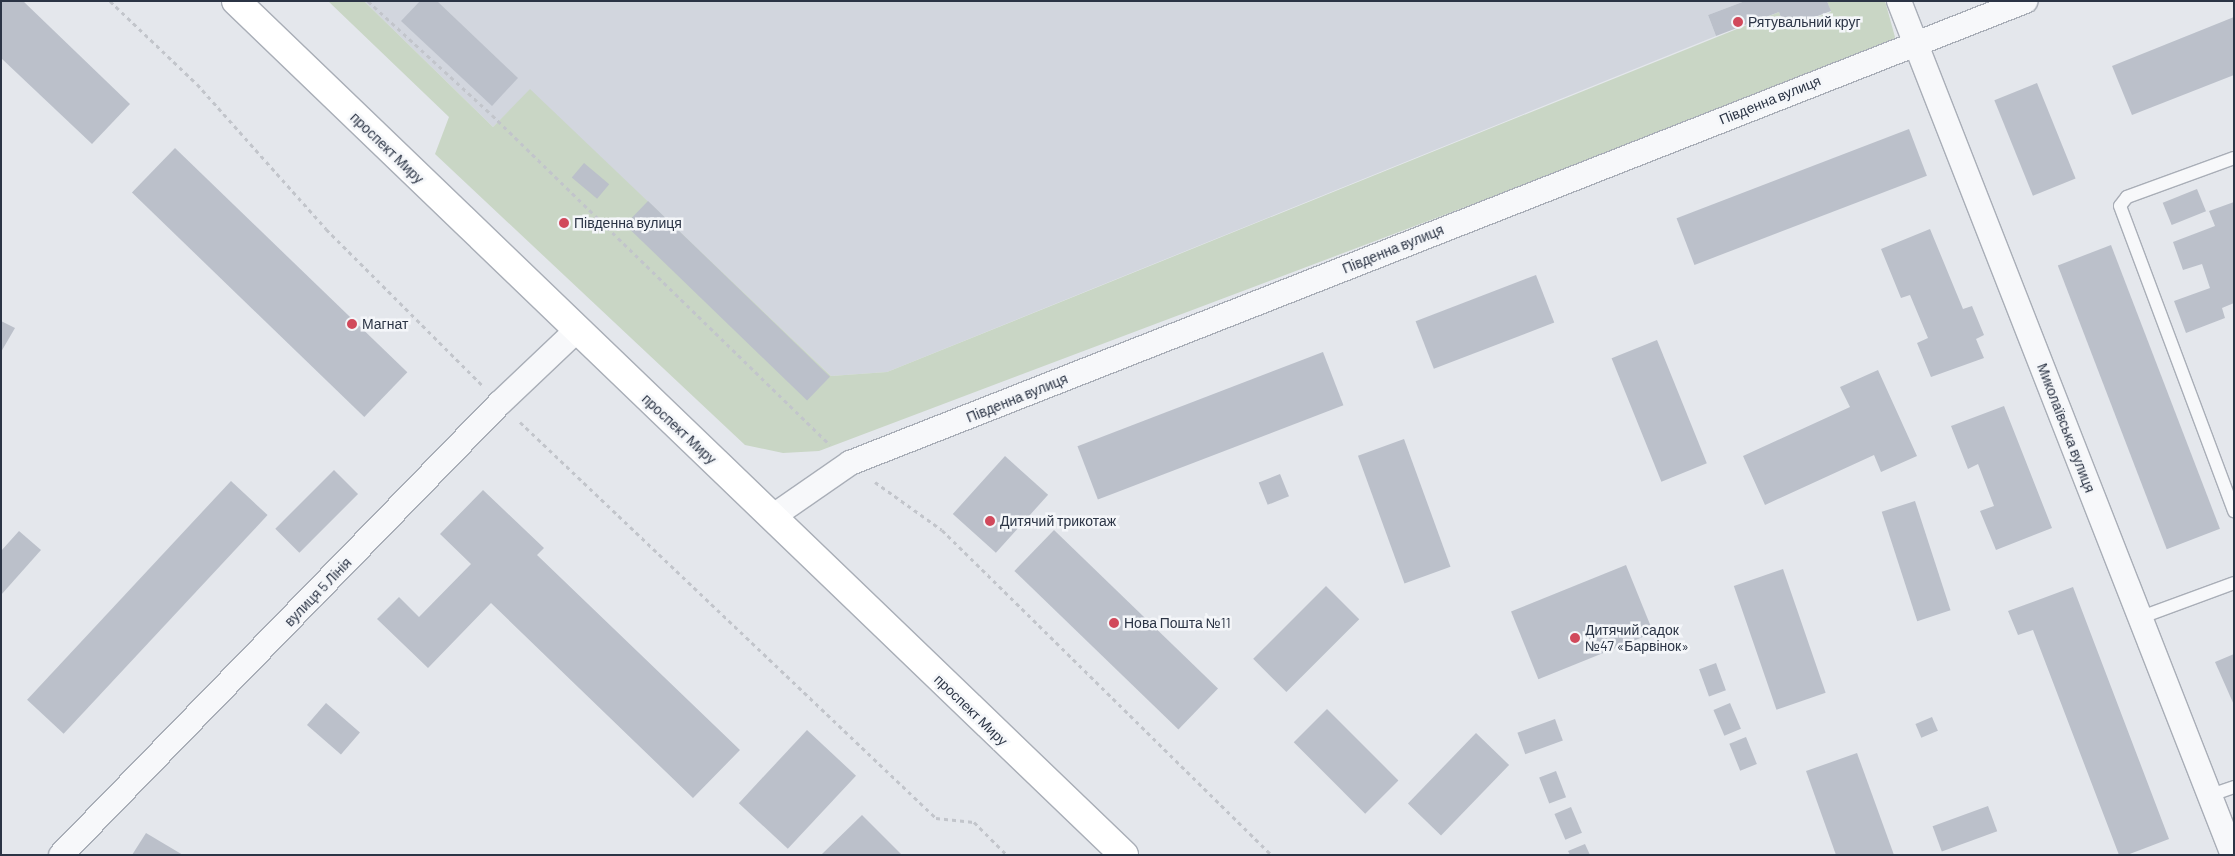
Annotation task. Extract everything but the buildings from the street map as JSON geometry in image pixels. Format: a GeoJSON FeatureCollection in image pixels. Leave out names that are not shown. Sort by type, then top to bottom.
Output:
{"type":"FeatureCollection","features":[{"type":"Feature","properties":{"kind":"main road","name":"проспект Миру"},"geometry":{"type":"LineString","coordinates":[[236,1],[576,332],[772,516],[1124,855]]}},
{"type":"Feature","properties":{"kind":"street","name":"Миколаївська вулиця"},"geometry":{"type":"LineString","coordinates":[[1899,1],[1914,43],[1976,192],[2139,618],[2233,855]]}},
{"type":"Feature","properties":{"kind":"street","name":"Південна вулиця"},"geometry":{"type":"LineString","coordinates":[[772,516],[850,463],[1914,43],[2025,1]]}},
{"type":"Feature","properties":{"kind":"street","name":"вулиця 5 Лінія"},"geometry":{"type":"LineString","coordinates":[[61,855],[500,403],[576,332]]}},
{"type":"Feature","properties":{"kind":"lane"},"geometry":{"type":"LineString","coordinates":[[2234,158],[2127,197],[2120,206],[2234,512]]}},
{"type":"Feature","properties":{"kind":"lane"},"geometry":{"type":"LineString","coordinates":[[2139,618],[2234,583]]}},
{"type":"Feature","properties":{"kind":"lane"},"geometry":{"type":"LineString","coordinates":[[2208,796],[2234,787]]}},
{"type":"Feature","properties":{"kind":"path"},"geometry":{"type":"LineString","coordinates":[[110,1],[197,84],[326,229],[500,403],[936,818],[974,822],[1008,855]]}},
{"type":"Feature","properties":{"kind":"path"},"geometry":{"type":"LineString","coordinates":[[368,1],[492,115],[850,463],[942,530],[1271,855]]}},
{"type":"Feature","properties":{"kind":"shaded area"},"geometry":{"type":"Polygon","coordinates":[[[364,1],[1745,1],[1708,15],[1716,36],[887,372],[831,376],[530,90],[493,127],[364,1]]]}},
{"type":"Feature","properties":{"kind":"green space"},"geometry":{"type":"Polygon","coordinates":[[[328,1],[364,1],[493,127],[530,89],[831,376],[887,372],[1779,12],[1785,28],[1831,12],[1827,1],[1885,1],[1895,37],[1889,47],[819,451],[783,453],[745,445],[435,154],[449,117],[328,1]]]}},
{"type":"Feature","properties":{"kind":"place","name":"Рятувальний круг"},"geometry":{"type":"Point","coordinates":[1738,22]}},
{"type":"Feature","properties":{"kind":"place","name":"Південна вулиця"},"geometry":{"type":"Point","coordinates":[564,223]}},
{"type":"Feature","properties":{"kind":"place","name":"Магнат"},"geometry":{"type":"Point","coordinates":[352,324]}},
{"type":"Feature","properties":{"kind":"place","name":"Дитячий трикотаж"},"geometry":{"type":"Point","coordinates":[990,521]}},
{"type":"Feature","properties":{"kind":"place","name":"Нова Пошта №11"},"geometry":{"type":"Point","coordinates":[1114,623]}},
{"type":"Feature","properties":{"kind":"place","name":"Дитячий садок №47 «Барвінок»"},"geometry":{"type":"Point","coordinates":[1575,638]}}]}
